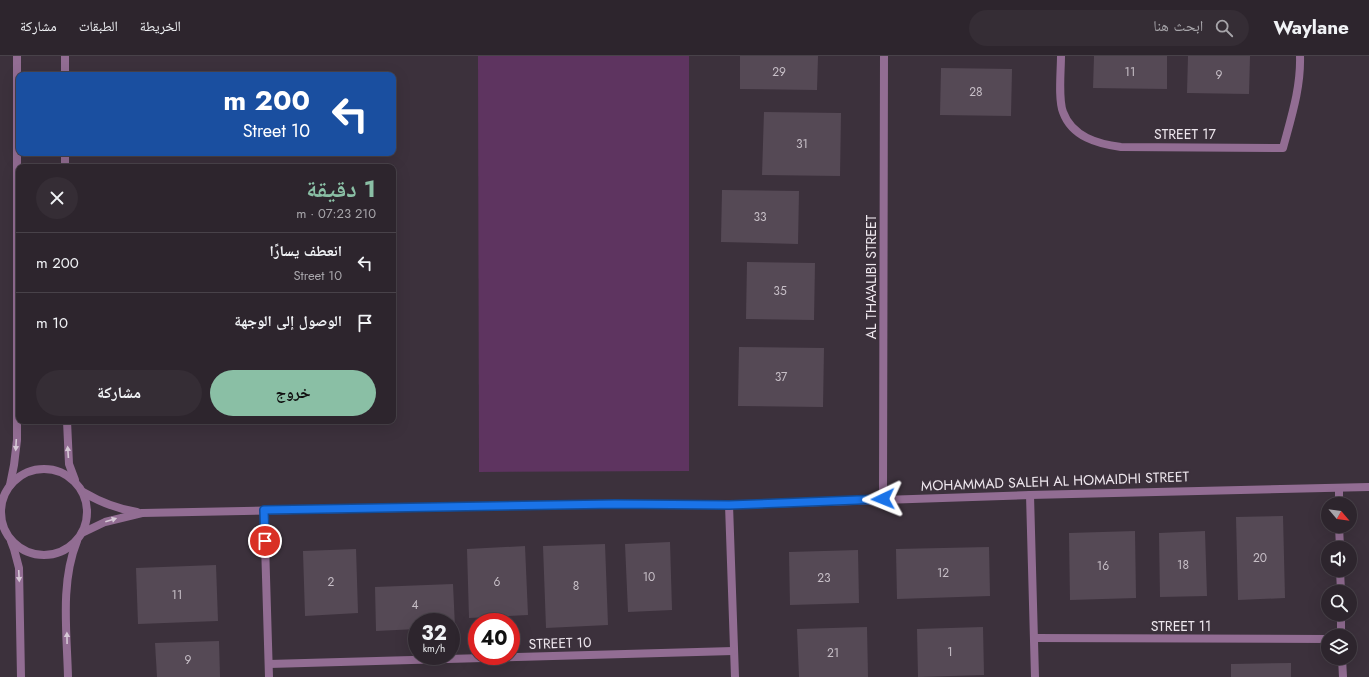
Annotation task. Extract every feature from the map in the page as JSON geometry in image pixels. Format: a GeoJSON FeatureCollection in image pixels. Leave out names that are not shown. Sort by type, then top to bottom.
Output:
{"type":"FeatureCollection","features":[{"type":"Feature","properties":{"kind":"street"},"geometry":{"type":"LineString","coordinates":[[17,56],[17,72]]}},
{"type":"Feature","properties":{"kind":"street"},"geometry":{"type":"LineString","coordinates":[[65,56],[65,72]]}},
{"type":"Feature","properties":{"kind":"street","name":"AL THA'ALIBI STREET"},"geometry":{"type":"LineString","coordinates":[[883,499],[884,56]]}},
{"type":"Feature","properties":{"kind":"street","name":"STREET 17"},"geometry":{"type":"LineString","coordinates":[[1061,56],[1062,112],[1076,131],[1094,142],[1121,147],[1268,148],[1283,148],[1296,101],[1300,56]]}},
{"type":"Feature","properties":{"kind":"street"},"geometry":{"type":"LineString","coordinates":[[17,424],[14,465],[2,503],[2,527],[17,546],[25,551],[35,554],[54,554],[63,551],[72,545],[80,536]]}},
{"type":"Feature","properties":{"kind":"street"},"geometry":{"type":"LineString","coordinates":[[67,424],[69,464],[75,481],[83,492],[87,502],[88,512],[86,523],[73,553],[67,578],[68,677]]}},
{"type":"Feature","properties":{"kind":"street"},"geometry":{"type":"LineString","coordinates":[[5,490],[19,476],[42,468],[65,474],[75,481]]}},
{"type":"Feature","properties":{"kind":"street","name":"MOHAMMAD SALEH AL HOMAIDHI STREET"},"geometry":{"type":"LineString","coordinates":[[80,536],[105,522],[142,513],[615,504],[729,505],[883,499],[1369,487]]}},
{"type":"Feature","properties":{"kind":"street"},"geometry":{"type":"LineString","coordinates":[[1339,488],[1339,497]]}},
{"type":"Feature","properties":{"kind":"street","name":"MOHAMMAD SALEH AL HOMAIDHI STREET"},"geometry":{"type":"LineString","coordinates":[[83,492],[105,504],[142,513]]}},
{"type":"Feature","properties":{"kind":"street"},"geometry":{"type":"LineString","coordinates":[[1030,495],[1035,677]]}},
{"type":"Feature","properties":{"kind":"street"},"geometry":{"type":"LineString","coordinates":[[729,505],[735,677]]}},
{"type":"Feature","properties":{"kind":"street"},"geometry":{"type":"LineString","coordinates":[[264,510],[269,677]]}},
{"type":"Feature","properties":{"kind":"street"},"geometry":{"type":"LineString","coordinates":[[10,539],[19,568],[21,677]]}},
{"type":"Feature","properties":{"kind":"street","name":"STREET 11"},"geometry":{"type":"LineString","coordinates":[[1034,638],[1321,639]]}},
{"type":"Feature","properties":{"kind":"street","name":"STREET 10"},"geometry":{"type":"LineString","coordinates":[[269,664],[733,651]]}},
{"type":"Feature","properties":{"kind":"street"},"geometry":{"type":"LineString","coordinates":[[1342,665],[1343,677]]}},
{"type":"Feature","properties":{"kind":"shaded area"},"geometry":{"type":"Polygon","coordinates":[[[478,56],[689,56],[689,471],[479,472],[478,56]]]}},
{"type":"Feature","properties":{"kind":"building"},"geometry":{"type":"Polygon","coordinates":[[[740,56],[818,56],[817,90],[740,89],[740,56]]]}},
{"type":"Feature","properties":{"kind":"building"},"geometry":{"type":"Polygon","coordinates":[[[1094,56],[1167,56],[1167,89],[1093,88],[1094,56]]]}},
{"type":"Feature","properties":{"kind":"building"},"geometry":{"type":"Polygon","coordinates":[[[1188,56],[1250,56],[1249,94],[1187,93],[1188,56]]]}},
{"type":"Feature","properties":{"kind":"building"},"geometry":{"type":"Polygon","coordinates":[[[941,68],[1012,69],[1011,116],[940,115],[941,68]]]}},
{"type":"Feature","properties":{"kind":"building"},"geometry":{"type":"Polygon","coordinates":[[[764,112],[841,113],[840,176],[762,175],[764,112]]]}},
{"type":"Feature","properties":{"kind":"building"},"geometry":{"type":"Polygon","coordinates":[[[722,190],[799,191],[798,244],[721,242],[722,190]]]}},
{"type":"Feature","properties":{"kind":"building"},"geometry":{"type":"Polygon","coordinates":[[[747,262],[815,263],[814,320],[746,319],[747,262]]]}},
{"type":"Feature","properties":{"kind":"building"},"geometry":{"type":"Polygon","coordinates":[[[739,347],[824,348],[823,407],[738,406],[739,347]]]}},
{"type":"Feature","properties":{"kind":"building"},"geometry":{"type":"Polygon","coordinates":[[[1283,516],[1285,598],[1238,600],[1236,517],[1283,516]]]}},
{"type":"Feature","properties":{"kind":"building"},"geometry":{"type":"Polygon","coordinates":[[[1135,531],[1136,598],[1070,600],[1069,533],[1135,531]]]}},
{"type":"Feature","properties":{"kind":"building"},"geometry":{"type":"Polygon","coordinates":[[[1205,531],[1207,596],[1160,597],[1159,533],[1205,531]]]}},
{"type":"Feature","properties":{"kind":"building"},"geometry":{"type":"Polygon","coordinates":[[[670,542],[672,610],[628,612],[625,544],[670,542]]]}},
{"type":"Feature","properties":{"kind":"building"},"geometry":{"type":"Polygon","coordinates":[[[605,544],[608,625],[546,628],[543,546],[605,544]]]}},
{"type":"Feature","properties":{"kind":"building"},"geometry":{"type":"Polygon","coordinates":[[[525,546],[528,615],[520,615],[520,613],[469,613],[467,549],[525,546]]]}},
{"type":"Feature","properties":{"kind":"building"},"geometry":{"type":"Polygon","coordinates":[[[989,547],[990,596],[897,599],[896,549],[989,547]]]}},
{"type":"Feature","properties":{"kind":"building"},"geometry":{"type":"Polygon","coordinates":[[[356,549],[358,613],[305,616],[303,551],[356,549]]]}},
{"type":"Feature","properties":{"kind":"building"},"geometry":{"type":"Polygon","coordinates":[[[858,550],[859,603],[790,605],[789,552],[858,550]]]}},
{"type":"Feature","properties":{"kind":"building"},"geometry":{"type":"Polygon","coordinates":[[[216,565],[218,621],[138,624],[136,568],[216,565]]]}},
{"type":"Feature","properties":{"kind":"building"},"geometry":{"type":"Polygon","coordinates":[[[453,584],[454,613],[408,613],[408,629],[376,631],[375,587],[453,584]]]}},
{"type":"Feature","properties":{"kind":"building"},"geometry":{"type":"Polygon","coordinates":[[[867,627],[868,677],[799,677],[797,629],[867,627]]]}},
{"type":"Feature","properties":{"kind":"building"},"geometry":{"type":"Polygon","coordinates":[[[983,627],[984,675],[918,677],[917,629],[983,627]]]}},
{"type":"Feature","properties":{"kind":"building"},"geometry":{"type":"Polygon","coordinates":[[[219,641],[220,677],[157,677],[155,643],[219,641]]]}},
{"type":"Feature","properties":{"kind":"building"},"geometry":{"type":"Polygon","coordinates":[[[1291,663],[1291,677],[1231,677],[1231,664],[1291,663]]]}},
{"type":"Feature","properties":{"kind":"route"},"geometry":{"type":"LineString","coordinates":[[265,541],[264,510],[615,504],[729,505],[883,499]]}}]}
